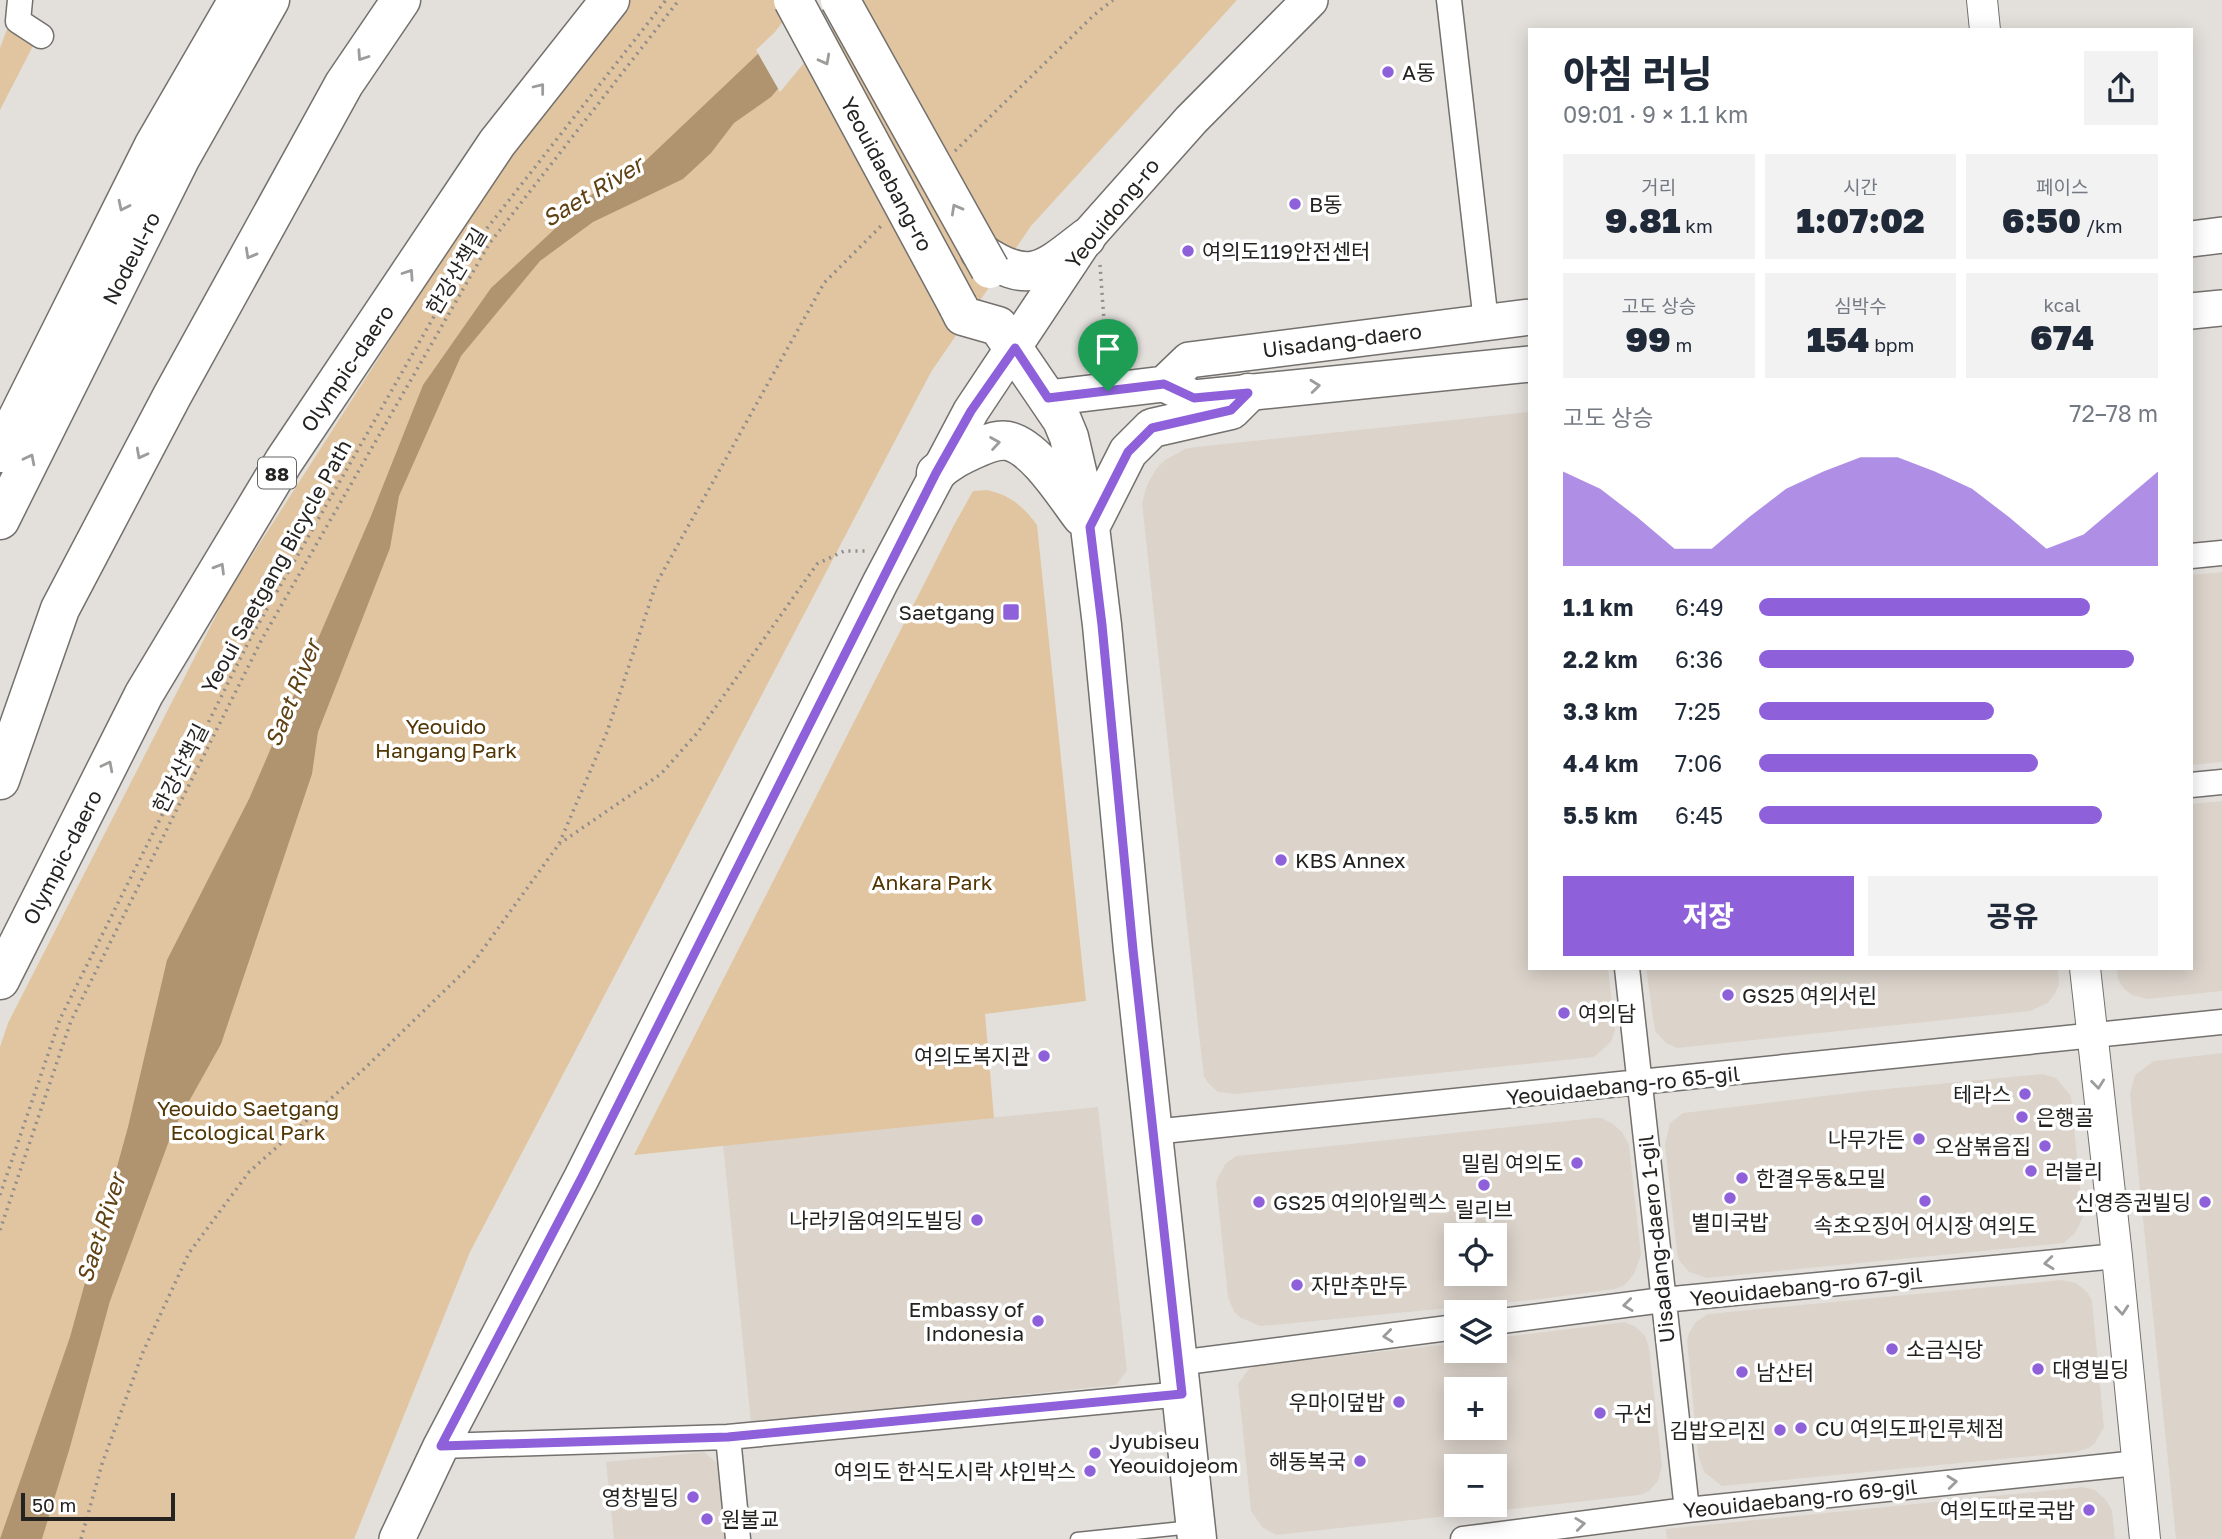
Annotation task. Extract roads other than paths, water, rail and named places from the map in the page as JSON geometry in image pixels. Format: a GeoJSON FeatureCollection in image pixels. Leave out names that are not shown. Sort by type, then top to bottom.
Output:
{"type":"FeatureCollection","features":[{"type":"Feature","properties":{"kind":"main road"},"geometry":{"type":"LineString","coordinates":[[167,152],[225,0]]}},
{"type":"Feature","properties":{"kind":"main road","name":"Nodeul-ro"},"geometry":{"type":"LineString","coordinates":[[0,520],[238,0]]}},
{"type":"Feature","properties":{"kind":"main road","name":"Nodeul-ro"},"geometry":{"type":"LineString","coordinates":[[0,453],[167,152],[270,0]]}},
{"type":"Feature","properties":{"kind":"main road"},"geometry":{"type":"LineString","coordinates":[[167,152],[284,0]]}},
{"type":"Feature","properties":{"kind":"main road"},"geometry":{"type":"LineString","coordinates":[[0,715],[344,84],[401,0]]}},
{"type":"Feature","properties":{"kind":"main road","name":"Olympic-daero"},"geometry":{"type":"LineString","coordinates":[[0,980],[144,694],[284,461],[498,143],[610,0]]}},
{"type":"Feature","properties":{"kind":"main road","name":"Yeouidaebang-ro"},"geometry":{"type":"LineString","coordinates":[[793,0],[963,316],[1006,337]]}},
{"type":"Feature","properties":{"kind":"main road","name":"Yeouidaebang-ro"},"geometry":{"type":"LineString","coordinates":[[840,0],[989,262],[1002,291],[1006,337]]}},
{"type":"Feature","properties":{"kind":"main road","name":"Yeouidong-ro"},"geometry":{"type":"LineString","coordinates":[[397,1539],[441,1446],[582,1177],[896,551],[971,411],[1006,337],[1093,246],[1191,120],[1310,0]]}},
{"type":"Feature","properties":{"kind":"main road"},"geometry":{"type":"LineString","coordinates":[[2193,239],[2222,235]]}},
{"type":"Feature","properties":{"kind":"main road"},"geometry":{"type":"LineString","coordinates":[[989,262],[1017,270],[1036,271],[1093,246]]}},
{"type":"Feature","properties":{"kind":"main road"},"geometry":{"type":"LineString","coordinates":[[2193,311],[2222,308]]}},
{"type":"Feature","properties":{"kind":"main road","name":"Uisadang-daero"},"geometry":{"type":"LineString","coordinates":[[1528,317],[1189,360],[1164,384],[1194,398],[1528,364]]}},
{"type":"Feature","properties":{"kind":"main road"},"geometry":{"type":"LineString","coordinates":[[1006,337],[1062,420],[1069,437],[1090,527],[1196,1533]]}},
{"type":"Feature","properties":{"kind":"main road"},"geometry":{"type":"LineString","coordinates":[[1048,398],[1164,384]]}},
{"type":"Feature","properties":{"kind":"main road"},"geometry":{"type":"LineString","coordinates":[[1090,527],[1128,452],[1152,428],[1231,410],[1248,393]]}},
{"type":"Feature","properties":{"kind":"main road"},"geometry":{"type":"LineString","coordinates":[[936,473],[950,460],[994,441],[1015,443],[1044,467],[1090,527]]}},
{"type":"Feature","properties":{"kind":"main road"},"geometry":{"type":"LineString","coordinates":[[0,780],[60,609]]}},
{"type":"Feature","properties":{"kind":"street"},"geometry":{"type":"LineString","coordinates":[[20,0],[18,21],[41,36]]}},
{"type":"Feature","properties":{"kind":"street"},"geometry":{"type":"LineString","coordinates":[[1449,0],[1486,322]]}},
{"type":"Feature","properties":{"kind":"street"},"geometry":{"type":"LineString","coordinates":[[1982,0],[1985,28]]}},
{"type":"Feature","properties":{"kind":"street"},"geometry":{"type":"LineString","coordinates":[[2193,556],[2222,553]]}},
{"type":"Feature","properties":{"kind":"street"},"geometry":{"type":"LineString","coordinates":[[2193,785],[2222,782]]}},
{"type":"Feature","properties":{"kind":"street","name":"Uisadang-daero 1-gil"},"geometry":{"type":"LineString","coordinates":[[1627,970],[1687,1510]]}},
{"type":"Feature","properties":{"kind":"street"},"geometry":{"type":"LineString","coordinates":[[2085,970],[2145,1539]]}},
{"type":"Feature","properties":{"kind":"street","name":"Yeouidaebang-ro 65-gil"},"geometry":{"type":"LineString","coordinates":[[1153,1132],[2222,1022]]}},
{"type":"Feature","properties":{"kind":"street","name":"Yeouidaebang-ro 67-gil"},"geometry":{"type":"LineString","coordinates":[[1507,1320],[1663,1300],[2117,1256]]}},
{"type":"Feature","properties":{"kind":"street"},"geometry":{"type":"LineString","coordinates":[[441,1446],[728,1437],[1180,1378],[1444,1329]]}},
{"type":"Feature","properties":{"kind":"street"},"geometry":{"type":"LineString","coordinates":[[728,1437],[738,1539]]}},
{"type":"Feature","properties":{"kind":"street","name":"Yeouidaebang-ro 69-gil"},"geometry":{"type":"LineString","coordinates":[[1463,1539],[1687,1510],[2137,1463]]}},
{"type":"Feature","properties":{"kind":"lane"},"geometry":{"type":"LineString","coordinates":[[1077,1539],[1196,1533]]}},
{"type":"Feature","properties":{"kind":"place","name":"A동"},"geometry":{"type":"Point","coordinates":[1388,72]}},
{"type":"Feature","properties":{"kind":"place","name":"B동"},"geometry":{"type":"Point","coordinates":[1295,204]}},
{"type":"Feature","properties":{"kind":"place","name":"여의도119안전센터"},"geometry":{"type":"Point","coordinates":[1188,251]}},
{"type":"Feature","properties":{"kind":"place","name":"Saetgang"},"geometry":{"type":"Point","coordinates":[1011,612]}},
{"type":"Feature","properties":{"kind":"place","name":"KBS Annex"},"geometry":{"type":"Point","coordinates":[1281,860]}},
{"type":"Feature","properties":{"kind":"place","name":"GS25 여의서린"},"geometry":{"type":"Point","coordinates":[1728,995]}},
{"type":"Feature","properties":{"kind":"place","name":"여의담"},"geometry":{"type":"Point","coordinates":[1564,1013]}},
{"type":"Feature","properties":{"kind":"place","name":"여의도복지관"},"geometry":{"type":"Point","coordinates":[1044,1056]}},
{"type":"Feature","properties":{"kind":"place","name":"테라스"},"geometry":{"type":"Point","coordinates":[2025,1094]}},
{"type":"Feature","properties":{"kind":"place","name":"은행골"},"geometry":{"type":"Point","coordinates":[2022,1117]}},
{"type":"Feature","properties":{"kind":"place","name":"나무가든"},"geometry":{"type":"Point","coordinates":[1919,1139]}},
{"type":"Feature","properties":{"kind":"place","name":"오삼볶음집"},"geometry":{"type":"Point","coordinates":[2045,1146]}},
{"type":"Feature","properties":{"kind":"place","name":"밀림 여의도"},"geometry":{"type":"Point","coordinates":[1577,1163]}},
{"type":"Feature","properties":{"kind":"place","name":"러블리"},"geometry":{"type":"Point","coordinates":[2031,1171]}},
{"type":"Feature","properties":{"kind":"place","name":"한결우동&모밀"},"geometry":{"type":"Point","coordinates":[1742,1178]}},
{"type":"Feature","properties":{"kind":"place","name":"릴리브"},"geometry":{"type":"Point","coordinates":[1484,1185]}},
{"type":"Feature","properties":{"kind":"place","name":"별미국밥"},"geometry":{"type":"Point","coordinates":[1730,1198]}},
{"type":"Feature","properties":{"kind":"place","name":"속초오징어 어시장 여의도"},"geometry":{"type":"Point","coordinates":[1925,1201]}},
{"type":"Feature","properties":{"kind":"place","name":"GS25 여의아일렉스"},"geometry":{"type":"Point","coordinates":[1259,1202]}},
{"type":"Feature","properties":{"kind":"place","name":"신영증권빌딩"},"geometry":{"type":"Point","coordinates":[2205,1202]}},
{"type":"Feature","properties":{"kind":"place","name":"나라키움여의도빌딩"},"geometry":{"type":"Point","coordinates":[977,1220]}},
{"type":"Feature","properties":{"kind":"place","name":"자만추만두"},"geometry":{"type":"Point","coordinates":[1297,1285]}},
{"type":"Feature","properties":{"kind":"place","name":"Embassy of Indonesia"},"geometry":{"type":"Point","coordinates":[1038,1321]}},
{"type":"Feature","properties":{"kind":"place","name":"소금식당"},"geometry":{"type":"Point","coordinates":[1892,1349]}},
{"type":"Feature","properties":{"kind":"place","name":"대영빌딩"},"geometry":{"type":"Point","coordinates":[2038,1369]}},
{"type":"Feature","properties":{"kind":"place","name":"남산터"},"geometry":{"type":"Point","coordinates":[1742,1372]}},
{"type":"Feature","properties":{"kind":"place","name":"우마이덮밥"},"geometry":{"type":"Point","coordinates":[1399,1402]}},
{"type":"Feature","properties":{"kind":"place","name":"구선"},"geometry":{"type":"Point","coordinates":[1600,1413]}},
{"type":"Feature","properties":{"kind":"place","name":"CU 여의도파인루체점"},"geometry":{"type":"Point","coordinates":[1801,1428]}},
{"type":"Feature","properties":{"kind":"place","name":"김밥오리진"},"geometry":{"type":"Point","coordinates":[1780,1430]}},
{"type":"Feature","properties":{"kind":"place","name":"Jyubiseu Yeouidojeom"},"geometry":{"type":"Point","coordinates":[1095,1453]}},
{"type":"Feature","properties":{"kind":"place","name":"해동복국"},"geometry":{"type":"Point","coordinates":[1360,1461]}},
{"type":"Feature","properties":{"kind":"place","name":"여의도 한식도시락 샤인박스"},"geometry":{"type":"Point","coordinates":[1090,1471]}},
{"type":"Feature","properties":{"kind":"place","name":"영창빌딩"},"geometry":{"type":"Point","coordinates":[693,1497]}},
{"type":"Feature","properties":{"kind":"place","name":"여의도따로국밥"},"geometry":{"type":"Point","coordinates":[2089,1510]}},
{"type":"Feature","properties":{"kind":"place","name":"원불교"},"geometry":{"type":"Point","coordinates":[707,1519]}},
{"type":"Feature","properties":{"kind":"water label","name":"Saet River"},"geometry":{"type":"Point","coordinates":[592,191]}},
{"type":"Feature","properties":{"kind":"water label","name":"Saet River"},"geometry":{"type":"Point","coordinates":[292,693]}},
{"type":"Feature","properties":{"kind":"water label","name":"Saet River"},"geometry":{"type":"Point","coordinates":[100,1228]}},
{"type":"Feature","properties":{"kind":"park label","name":"Yeouido Hangang Park"},"geometry":{"type":"Point","coordinates":[446,738]}},
{"type":"Feature","properties":{"kind":"park label","name":"Ankara Park"},"geometry":{"type":"Point","coordinates":[932,882]}},
{"type":"Feature","properties":{"kind":"park label","name":"Yeouido Saetgang Ecological Park"},"geometry":{"type":"Point","coordinates":[248,1120]}}]}
